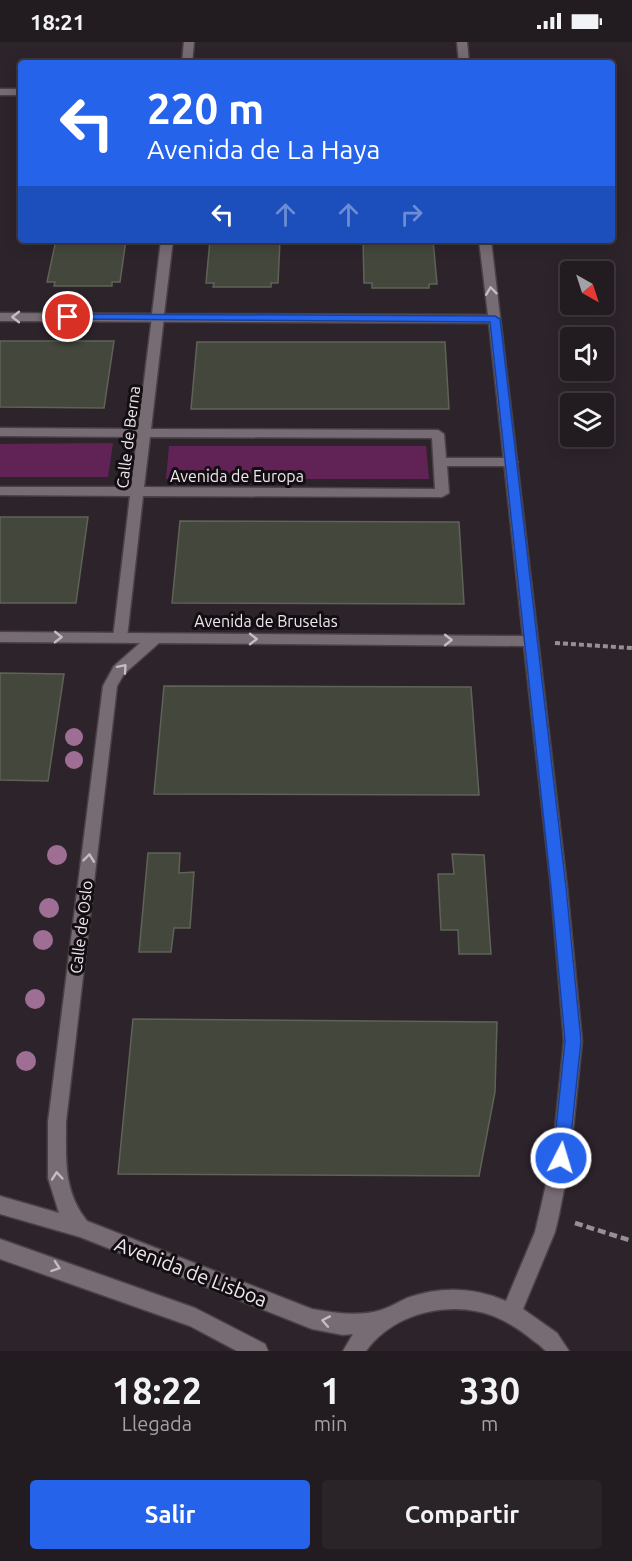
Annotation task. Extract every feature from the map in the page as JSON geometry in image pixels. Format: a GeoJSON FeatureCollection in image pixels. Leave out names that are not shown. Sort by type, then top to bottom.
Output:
{"type":"FeatureCollection","features":[{"type":"Feature","properties":{"kind":"street"},"geometry":{"type":"LineString","coordinates":[[187,60],[189,42]]}},
{"type":"Feature","properties":{"kind":"street"},"geometry":{"type":"LineString","coordinates":[[462,42],[464,60]]}},
{"type":"Feature","properties":{"kind":"street"},"geometry":{"type":"LineString","coordinates":[[0,92],[18,92]]}},
{"type":"Feature","properties":{"kind":"street","name":"Calle de Berna"},"geometry":{"type":"LineString","coordinates":[[120,638],[167,243]]}},
{"type":"Feature","properties":{"kind":"street"},"geometry":{"type":"LineString","coordinates":[[485,243],[559,887],[573,1041],[561,1158],[549,1215],[545,1232],[512,1312]]}},
{"type":"Feature","properties":{"kind":"street"},"geometry":{"type":"LineString","coordinates":[[0,317],[495,319]]}},
{"type":"Feature","properties":{"kind":"street","name":"Avenida de Europa"},"geometry":{"type":"LineString","coordinates":[[0,432],[438,434],[442,494],[0,491]]}},
{"type":"Feature","properties":{"kind":"street"},"geometry":{"type":"LineString","coordinates":[[440,462],[511,462]]}},
{"type":"Feature","properties":{"kind":"street","name":"Avenida de Bruselas"},"geometry":{"type":"LineString","coordinates":[[0,637],[531,641]]}},
{"type":"Feature","properties":{"kind":"street","name":"Calle de Oslo"},"geometry":{"type":"LineString","coordinates":[[80,1228],[67,1213],[56,1181],[57,1122],[110,686],[119,670],[156,638]]}},
{"type":"Feature","properties":{"kind":"street","name":"Avenida de Lisboa"},"geometry":{"type":"LineString","coordinates":[[0,1205],[80,1228],[312,1319],[343,1325],[384,1320]]}},
{"type":"Feature","properties":{"kind":"street"},"geometry":{"type":"LineString","coordinates":[[0,1249],[55,1266],[195,1318],[258,1351]]}},
{"type":"Feature","properties":{"kind":"street"},"geometry":{"type":"LineString","coordinates":[[353,1351],[384,1320],[424,1302],[468,1300],[512,1312],[553,1342],[559,1351]]}},
{"type":"Feature","properties":{"kind":"path"},"geometry":{"type":"LineString","coordinates":[[531,641],[632,648]]}},
{"type":"Feature","properties":{"kind":"path"},"geometry":{"type":"LineString","coordinates":[[549,1215],[632,1241]]}},
{"type":"Feature","properties":{"kind":"shaded area"},"geometry":{"type":"Polygon","coordinates":[[[113,443],[108,477],[0,477],[0,444],[113,443]]]}},
{"type":"Feature","properties":{"kind":"shaded area"},"geometry":{"type":"Polygon","coordinates":[[[169,446],[426,446],[429,479],[166,479],[169,446]]]}},
{"type":"Feature","properties":{"kind":"building"},"geometry":{"type":"Polygon","coordinates":[[[55,243],[126,243],[120,282],[112,282],[112,286],[54,286],[55,282],[47,282],[55,243]]]}},
{"type":"Feature","properties":{"kind":"building"},"geometry":{"type":"Polygon","coordinates":[[[210,243],[280,243],[278,283],[271,283],[271,287],[213,287],[214,283],[206,283],[210,243]]]}},
{"type":"Feature","properties":{"kind":"building"},"geometry":{"type":"Polygon","coordinates":[[[363,243],[433,243],[437,284],[429,284],[429,288],[372,288],[372,283],[364,283],[363,243]]]}},
{"type":"Feature","properties":{"kind":"building"},"geometry":{"type":"Polygon","coordinates":[[[0,341],[114,341],[104,408],[0,407],[0,341]]]}},
{"type":"Feature","properties":{"kind":"building"},"geometry":{"type":"Polygon","coordinates":[[[197,342],[445,342],[449,409],[191,409],[197,342]]]}},
{"type":"Feature","properties":{"kind":"building"},"geometry":{"type":"Polygon","coordinates":[[[0,517],[88,517],[76,603],[0,603],[0,517]]]}},
{"type":"Feature","properties":{"kind":"building"},"geometry":{"type":"Polygon","coordinates":[[[180,521],[459,522],[464,604],[172,603],[180,521]]]}},
{"type":"Feature","properties":{"kind":"building"},"geometry":{"type":"Polygon","coordinates":[[[0,673],[64,674],[48,781],[0,780],[0,673]]]}},
{"type":"Feature","properties":{"kind":"building"},"geometry":{"type":"Polygon","coordinates":[[[164,686],[471,687],[479,795],[154,794],[164,686]]]}},
{"type":"Feature","properties":{"kind":"building"},"geometry":{"type":"Polygon","coordinates":[[[148,853],[180,853],[179,873],[194,872],[190,928],[174,928],[171,952],[139,952],[148,853]]]}},
{"type":"Feature","properties":{"kind":"building"},"geometry":{"type":"Polygon","coordinates":[[[452,854],[484,855],[491,954],[459,954],[458,930],[441,930],[438,874],[454,874],[452,854]]]}},
{"type":"Feature","properties":{"kind":"building"},"geometry":{"type":"Polygon","coordinates":[[[133,1019],[497,1022],[495,1092],[479,1176],[118,1174],[133,1019]]]}},
{"type":"Feature","properties":{"kind":"route"},"geometry":{"type":"LineString","coordinates":[[68,317],[495,319],[559,887],[573,1041],[561,1158]]}}]}
